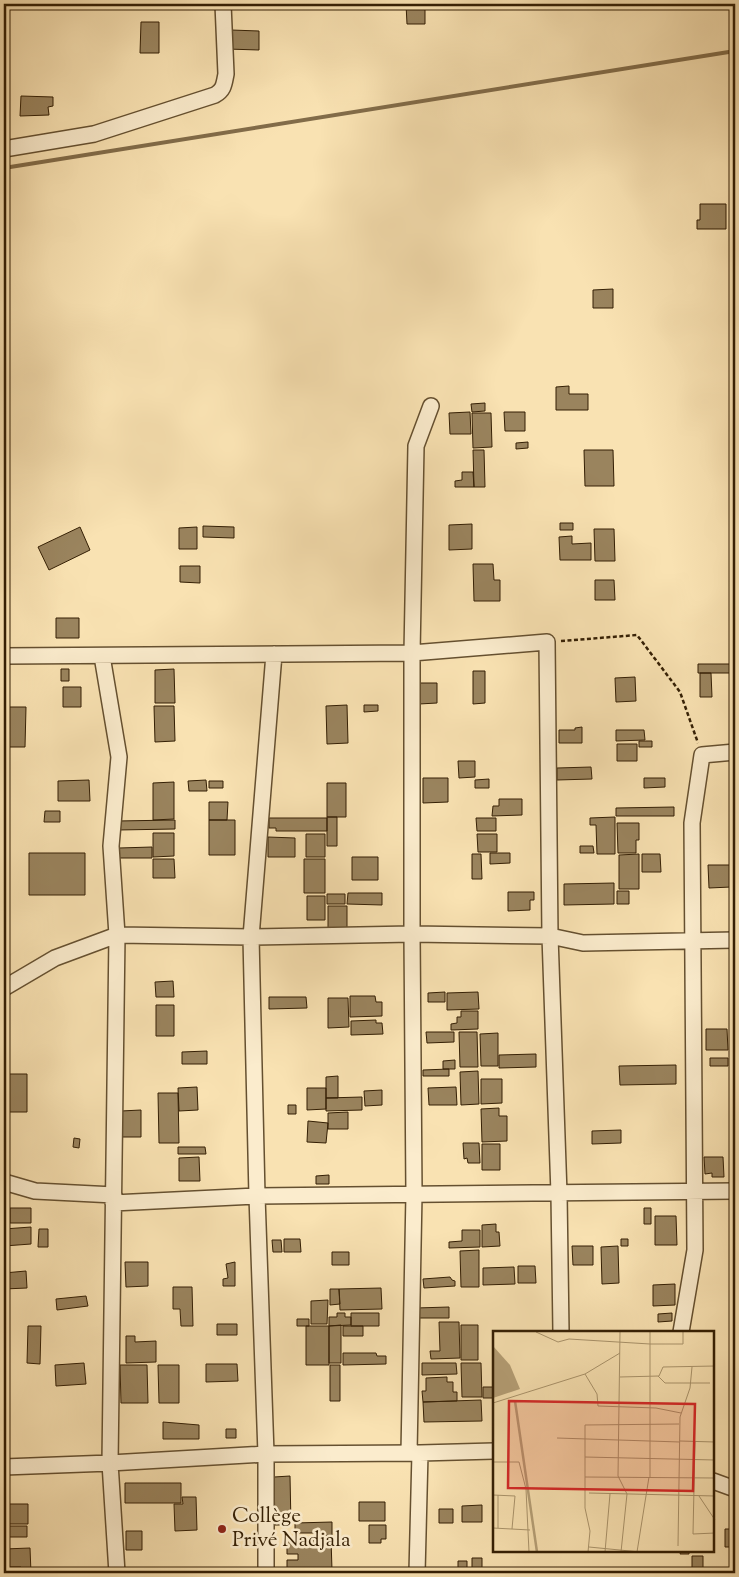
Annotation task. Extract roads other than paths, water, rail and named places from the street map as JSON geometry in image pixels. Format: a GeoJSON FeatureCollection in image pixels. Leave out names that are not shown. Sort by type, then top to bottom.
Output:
{"type":"FeatureCollection","features":[{"type":"Feature","properties":{"kind":"street"},"geometry":{"type":"LineString","coordinates":[[4,149],[94,134],[220,92],[224,85],[226,74],[222,4]]}},
{"type":"Feature","properties":{"kind":"street"},"geometry":{"type":"LineString","coordinates":[[417,1573],[414,1453],[412,653],[416,446],[431,406]]}},
{"type":"Feature","properties":{"kind":"street"},"geometry":{"type":"LineString","coordinates":[[4,656],[412,653],[547,642],[550,936],[559,1194],[561,1331]]}},
{"type":"Feature","properties":{"kind":"street"},"geometry":{"type":"LineString","coordinates":[[266,1573],[266,1454],[257,1196],[251,937],[274,654]]}},
{"type":"Feature","properties":{"kind":"street"},"geometry":{"type":"LineString","coordinates":[[102,656],[119,758],[111,846],[117,935],[110,1463],[117,1573]]}},
{"type":"Feature","properties":{"kind":"street"},"geometry":{"type":"LineString","coordinates":[[681,1331],[695,1250],[692,823],[702,755],[735,752]]}},
{"type":"Feature","properties":{"kind":"street"},"geometry":{"type":"LineString","coordinates":[[4,988],[55,958],[117,935],[251,937],[412,934],[550,936],[583,943],[735,940]]}},
{"type":"Feature","properties":{"kind":"street"},"geometry":{"type":"LineString","coordinates":[[4,1182],[35,1191],[114,1199],[735,1191]]}},
{"type":"Feature","properties":{"kind":"street"},"geometry":{"type":"LineString","coordinates":[[4,1467],[266,1454],[493,1451]]}},
{"type":"Feature","properties":{"kind":"street"},"geometry":{"type":"LineString","coordinates":[[714,1481],[735,1489]]}},
{"type":"Feature","properties":{"kind":"waterway"},"geometry":{"type":"LineString","coordinates":[[4,168],[735,51]]}},
{"type":"Feature","properties":{"kind":"place","name":"Collège Privé Nadjala"},"geometry":{"type":"Point","coordinates":[222,1529]}}]}
